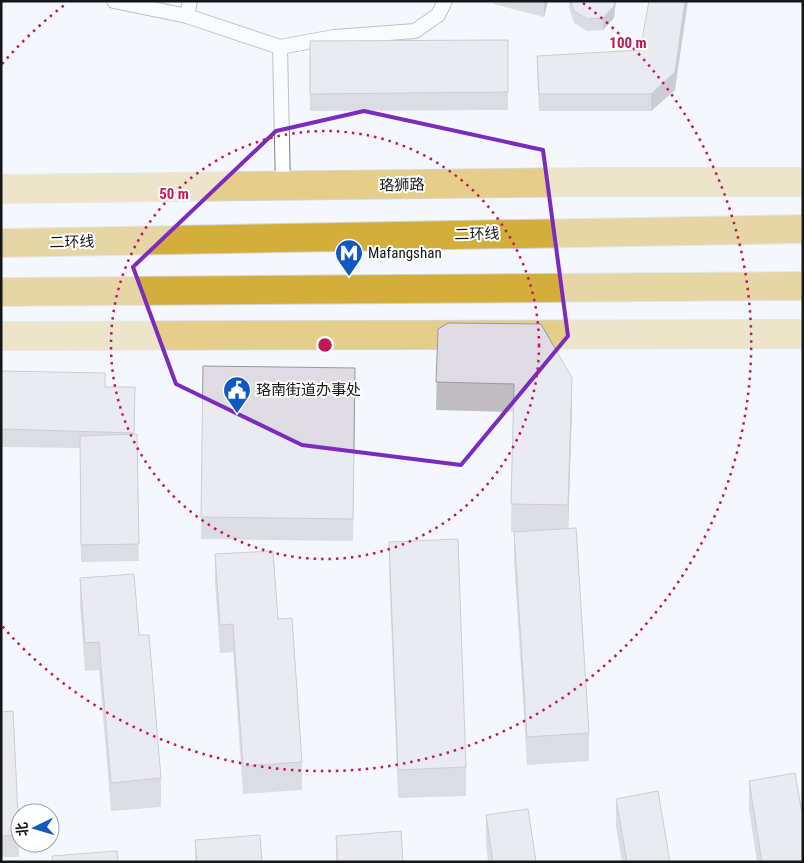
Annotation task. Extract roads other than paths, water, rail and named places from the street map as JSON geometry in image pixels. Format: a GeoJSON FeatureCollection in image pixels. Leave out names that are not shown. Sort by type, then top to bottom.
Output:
{"type":"FeatureCollection","features":[{"type":"Feature","properties":{"kind":"highway","name":"二环线"},"geometry":{"type":"LineString","coordinates":[[1,243],[803,229]]}},
{"type":"Feature","properties":{"kind":"highway"},"geometry":{"type":"LineString","coordinates":[[1,292],[803,286]]}},
{"type":"Feature","properties":{"kind":"main road","name":"珞狮路"},"geometry":{"type":"LineString","coordinates":[[1,189],[283,188],[583,182],[803,182]]}},
{"type":"Feature","properties":{"kind":"main road"},"geometry":{"type":"LineString","coordinates":[[1,336],[803,334]]}},
{"type":"Feature","properties":{"kind":"lane"},"geometry":{"type":"LineString","coordinates":[[114,1],[187,16],[280,47],[334,37],[415,31],[438,16],[446,1]]}},
{"type":"Feature","properties":{"kind":"lane"},"geometry":{"type":"LineString","coordinates":[[187,16],[190,1]]}},
{"type":"Feature","properties":{"kind":"lane"},"geometry":{"type":"LineString","coordinates":[[280,47],[283,188]]}},
{"type":"Feature","properties":{"kind":"place","name":"Mafangshan"},"geometry":{"type":"Point","coordinates":[349,277]}},
{"type":"Feature","properties":{"kind":"place","name":"珞南街道办事处"},"geometry":{"type":"Point","coordinates":[237,414]}}]}
